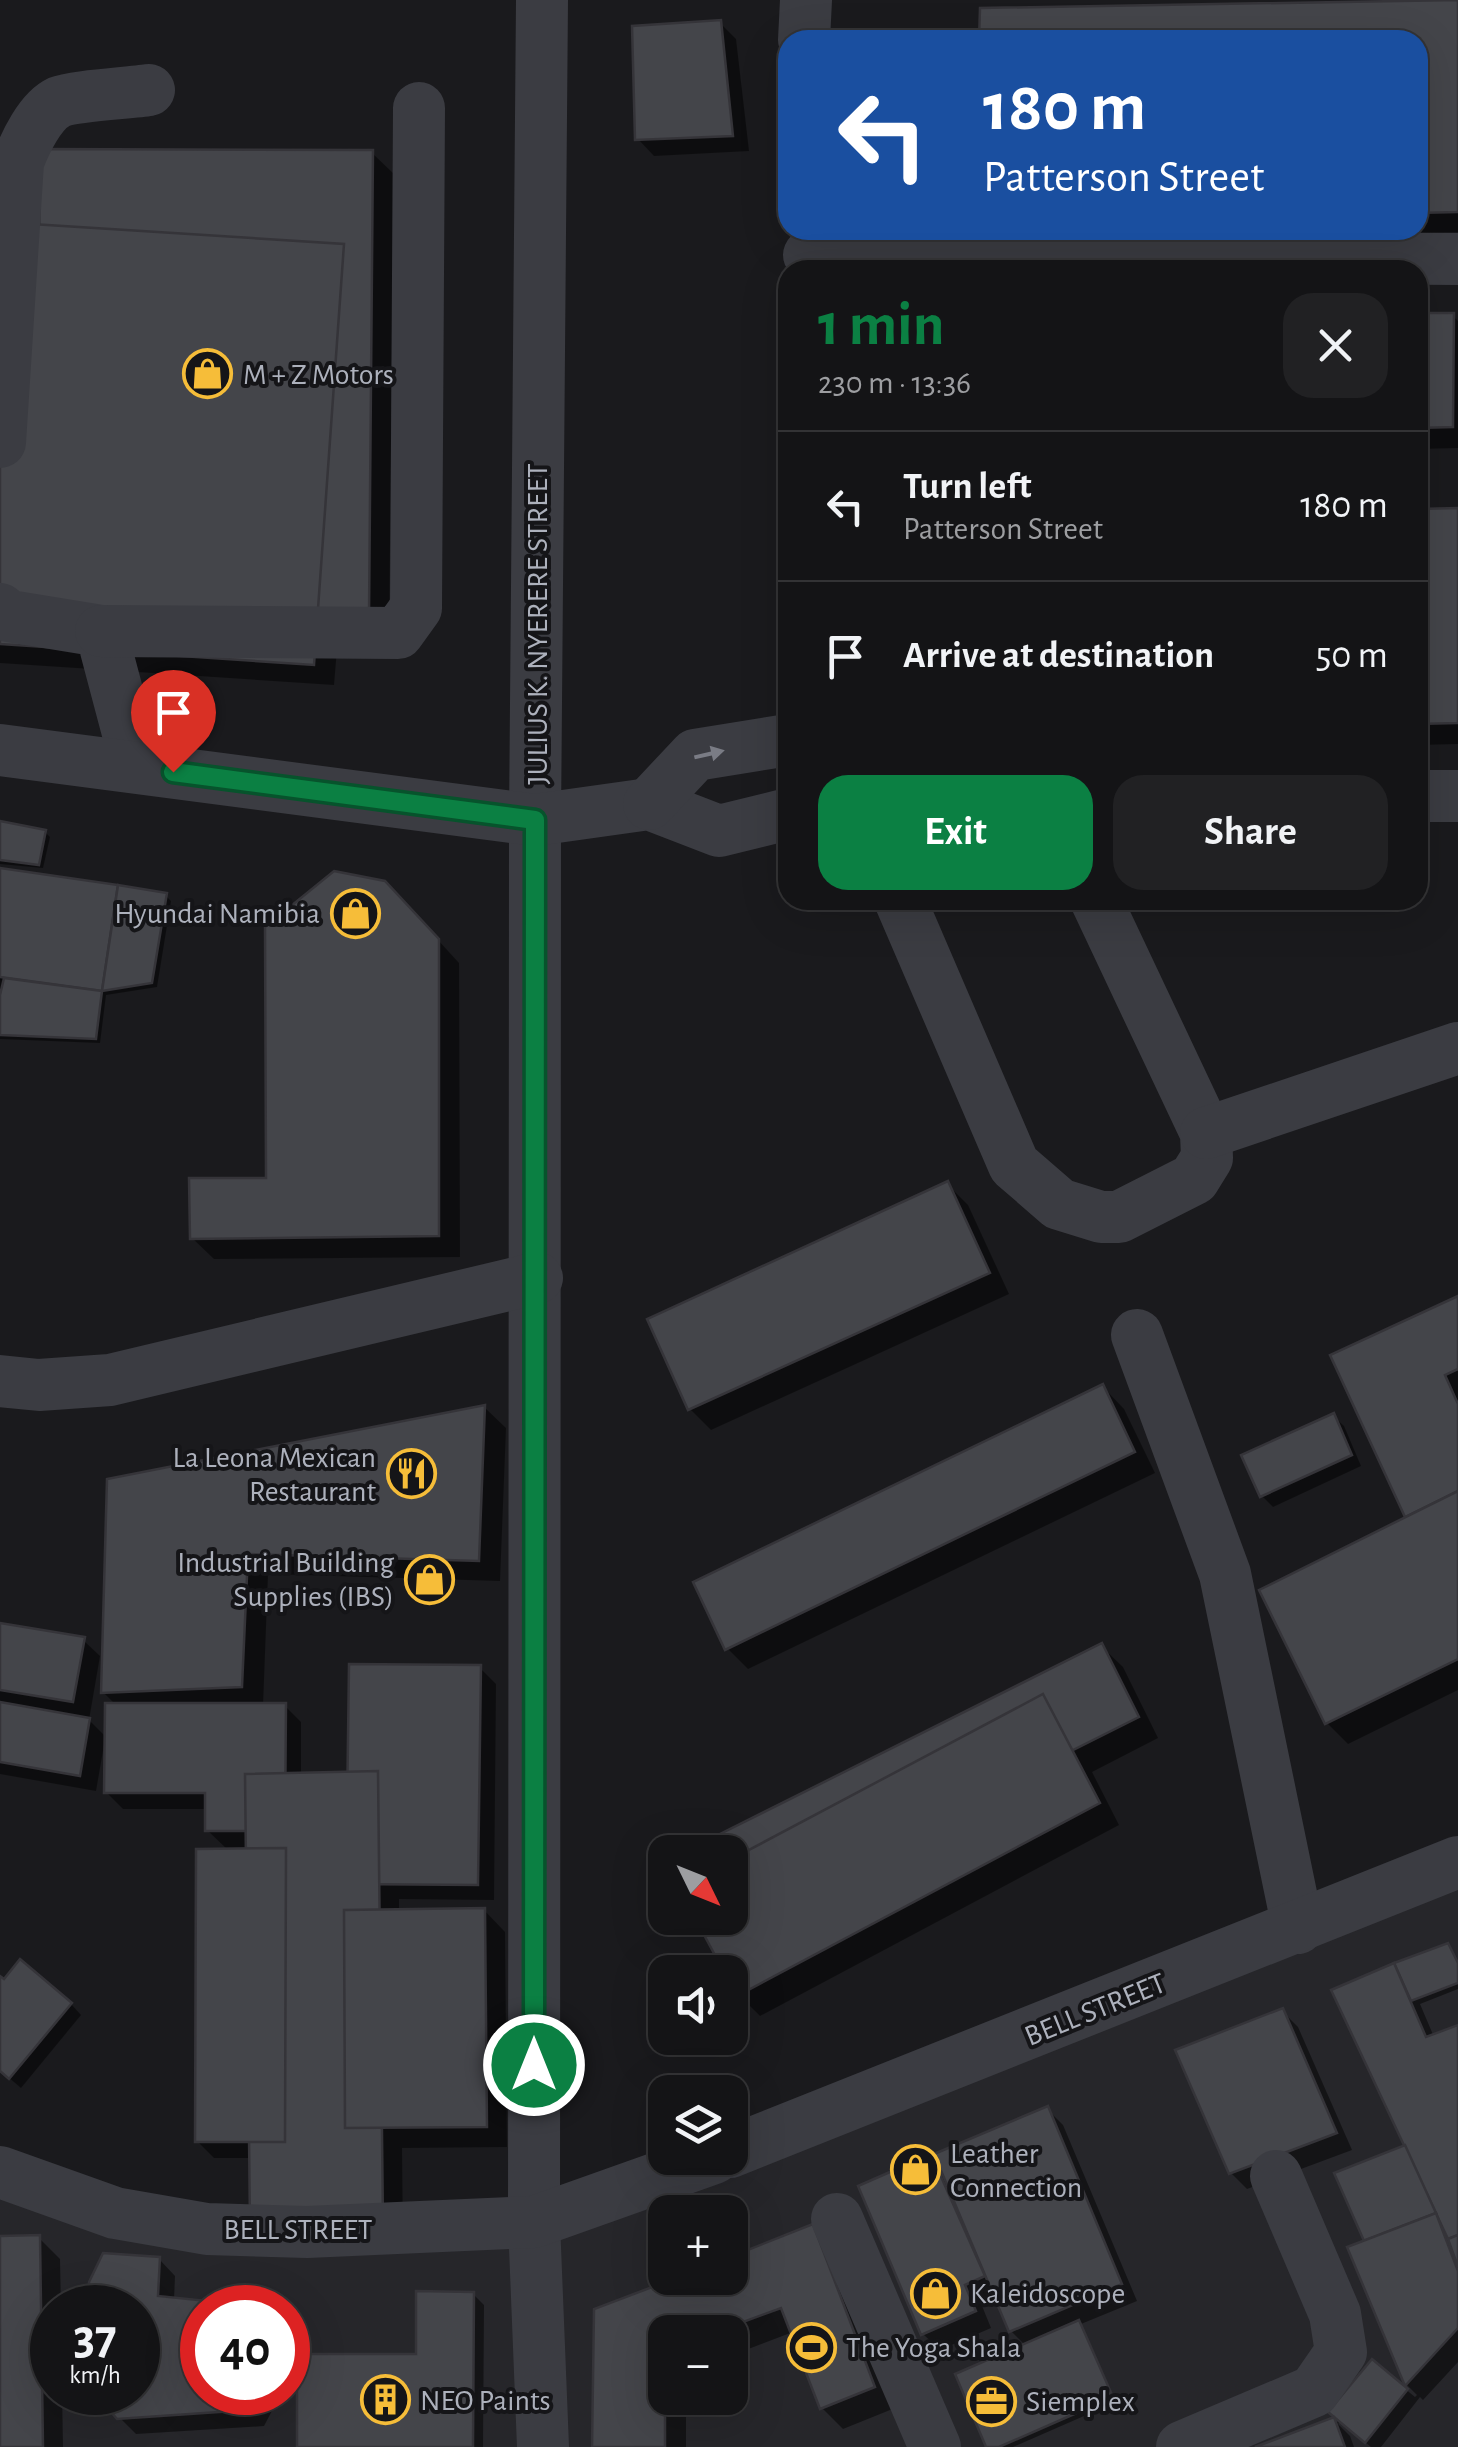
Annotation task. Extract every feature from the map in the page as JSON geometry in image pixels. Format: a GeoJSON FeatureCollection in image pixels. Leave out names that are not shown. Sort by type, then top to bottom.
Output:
{"type":"FeatureCollection","features":[{"type":"Feature","properties":{"kind":"street","name":"JULIUS K. NYERERE STREET"},"geometry":{"type":"LineString","coordinates":[[542,0],[535,820],[534,2222],[543,2447]]}},
{"type":"Feature","properties":{"kind":"street"},"geometry":{"type":"LineString","coordinates":[[804,30],[806,0]]}},
{"type":"Feature","properties":{"kind":"street"},"geometry":{"type":"LineString","coordinates":[[0,442],[18,162],[23,148],[30,133],[58,102],[149,90]]}},
{"type":"Feature","properties":{"kind":"street"},"geometry":{"type":"LineString","coordinates":[[0,609],[9,616],[101,632],[398,633],[410,622],[416,608],[419,108]]}},
{"type":"Feature","properties":{"kind":"street"},"geometry":{"type":"LineString","coordinates":[[809,252],[1458,259]]}},
{"type":"Feature","properties":{"kind":"street"},"geometry":{"type":"LineString","coordinates":[[101,632],[137,766]]}},
{"type":"Feature","properties":{"kind":"street"},"geometry":{"type":"LineString","coordinates":[[649,804],[695,754],[778,742]]}},
{"type":"Feature","properties":{"kind":"street"},"geometry":{"type":"LineString","coordinates":[[0,750],[535,820],[649,804],[719,831],[778,816]]}},
{"type":"Feature","properties":{"kind":"street"},"geometry":{"type":"LineString","coordinates":[[1428,796],[1458,796]]}},
{"type":"Feature","properties":{"kind":"street"},"geometry":{"type":"LineString","coordinates":[[904,910],[1014,1165],[1059,1204],[1101,1217],[1119,1216],[1194,1180],[1206,1158],[1206,1133],[1101,910]]}},
{"type":"Feature","properties":{"kind":"street"},"geometry":{"type":"LineString","coordinates":[[1206,1133],[1458,1048]]}},
{"type":"Feature","properties":{"kind":"street"},"geometry":{"type":"LineString","coordinates":[[0,1382],[39,1385],[110,1380],[537,1278]]}},
{"type":"Feature","properties":{"kind":"street"},"geometry":{"type":"LineString","coordinates":[[1137,1336],[1225,1574],[1298,1928]]}},
{"type":"Feature","properties":{"kind":"street","name":"BELL STREET"},"geometry":{"type":"LineString","coordinates":[[748,2145],[1458,1862]]}},
{"type":"Feature","properties":{"kind":"street","name":"BELL STREET"},"geometry":{"type":"LineString","coordinates":[[0,2172],[115,2213],[207,2230],[306,2232],[534,2222],[666,2175]]}},
{"type":"Feature","properties":{"kind":"street"},"geometry":{"type":"LineString","coordinates":[[1182,2447],[1314,2390],[1340,2352],[1335,2314],[1276,2176]]}},
{"type":"Feature","properties":{"kind":"street"},"geometry":{"type":"LineString","coordinates":[[837,2219],[935,2447]]}},
{"type":"Feature","properties":{"kind":"shaded area"},"geometry":{"type":"Polygon","coordinates":[[[1458,1859],[1458,2447],[0,2447],[0,2172],[115,2213],[534,2222],[654,2175],[748,2175],[748,2138],[1458,1859]]]}},
{"type":"Feature","properties":{"kind":"building"},"geometry":{"type":"Polygon","coordinates":[[[1458,0],[1458,212],[1428,213],[1428,30],[979,30],[980,8],[1458,0]]]}},
{"type":"Feature","properties":{"kind":"building"},"geometry":{"type":"Polygon","coordinates":[[[721,20],[733,136],[635,140],[632,26],[721,20]]]}},
{"type":"Feature","properties":{"kind":"building"},"geometry":{"type":"Polygon","coordinates":[[[40,149],[373,150],[369,617],[36,617],[40,149]]]}},
{"type":"Feature","properties":{"kind":"building"},"geometry":{"type":"Polygon","coordinates":[[[0,222],[344,244],[314,665],[0,644],[0,222]]]}},
{"type":"Feature","properties":{"kind":"building"},"geometry":{"type":"Polygon","coordinates":[[[1428,313],[1454,313],[1453,427],[1428,428],[1428,313]]]}},
{"type":"Feature","properties":{"kind":"building"},"geometry":{"type":"Polygon","coordinates":[[[1458,508],[1458,723],[1428,724],[1428,509],[1458,508]]]}},
{"type":"Feature","properties":{"kind":"building"},"geometry":{"type":"Polygon","coordinates":[[[0,821],[46,830],[39,865],[0,860],[0,821]]]}},
{"type":"Feature","properties":{"kind":"building"},"geometry":{"type":"Polygon","coordinates":[[[0,868],[118,885],[102,991],[0,977],[0,868]]]}},
{"type":"Feature","properties":{"kind":"building"},"geometry":{"type":"Polygon","coordinates":[[[334,871],[385,881],[439,939],[439,1236],[190,1239],[189,1178],[266,1178],[265,927],[334,871]]]}},
{"type":"Feature","properties":{"kind":"building"},"geometry":{"type":"Polygon","coordinates":[[[118,885],[167,893],[152,983],[102,991],[118,885]]]}},
{"type":"Feature","properties":{"kind":"building"},"geometry":{"type":"Polygon","coordinates":[[[4,978],[102,991],[96,1039],[0,1035],[4,978]]]}},
{"type":"Feature","properties":{"kind":"building"},"geometry":{"type":"Polygon","coordinates":[[[948,1181],[990,1273],[688,1410],[647,1319],[948,1181]]]}},
{"type":"Feature","properties":{"kind":"building"},"geometry":{"type":"Polygon","coordinates":[[[1458,1296],[1458,1369],[1445,1375],[1458,1404],[1458,1491],[1405,1517],[1330,1355],[1458,1296]]]}},
{"type":"Feature","properties":{"kind":"building"},"geometry":{"type":"Polygon","coordinates":[[[1103,1384],[1135,1452],[725,1650],[693,1582],[1103,1384]]]}},
{"type":"Feature","properties":{"kind":"building"},"geometry":{"type":"Polygon","coordinates":[[[485,1405],[479,1561],[248,1554],[242,1687],[101,1693],[107,1479],[485,1405]]]}},
{"type":"Feature","properties":{"kind":"building"},"geometry":{"type":"Polygon","coordinates":[[[1334,1413],[1352,1455],[1260,1497],[1241,1455],[1334,1413]]]}},
{"type":"Feature","properties":{"kind":"building"},"geometry":{"type":"Polygon","coordinates":[[[1458,1491],[1458,1659],[1325,1724],[1259,1590],[1458,1491]]]}},
{"type":"Feature","properties":{"kind":"building"},"geometry":{"type":"Polygon","coordinates":[[[0,1623],[85,1637],[73,1702],[0,1690],[0,1623]]]}},
{"type":"Feature","properties":{"kind":"building"},"geometry":{"type":"Polygon","coordinates":[[[1102,1643],[1139,1717],[748,1913],[748,1835],[718,1835],[1102,1643]]]}},
{"type":"Feature","properties":{"kind":"building"},"geometry":{"type":"Polygon","coordinates":[[[349,1664],[481,1665],[478,1885],[346,1884],[349,1664]]]}},
{"type":"Feature","properties":{"kind":"building"},"geometry":{"type":"Polygon","coordinates":[[[1043,1694],[1100,1803],[748,1990],[748,1955],[715,1955],[704,1935],[748,1935],[748,1850],[1043,1694]]]}},
{"type":"Feature","properties":{"kind":"building"},"geometry":{"type":"Polygon","coordinates":[[[0,1702],[90,1718],[80,1776],[0,1762],[0,1702]]]}},
{"type":"Feature","properties":{"kind":"building"},"geometry":{"type":"Polygon","coordinates":[[[105,1703],[286,1703],[285,1831],[205,1831],[205,1793],[104,1793],[105,1703]]]}},
{"type":"Feature","properties":{"kind":"building"},"geometry":{"type":"Polygon","coordinates":[[[378,1771],[383,2224],[250,2226],[245,1774],[378,1771]]]}},
{"type":"Feature","properties":{"kind":"building"},"geometry":{"type":"Polygon","coordinates":[[[286,1848],[285,2142],[195,2142],[196,1849],[286,1848]]]}},
{"type":"Feature","properties":{"kind":"building"},"geometry":{"type":"Polygon","coordinates":[[[485,1908],[487,2127],[345,2128],[344,1910],[485,1908]]]}},
{"type":"Feature","properties":{"kind":"building"},"geometry":{"type":"Polygon","coordinates":[[[1448,1943],[1458,1963],[1458,1983],[1411,2001],[1394,1963],[1448,1943]]]}},
{"type":"Feature","properties":{"kind":"building"},"geometry":{"type":"Polygon","coordinates":[[[20,1959],[72,2003],[9,2079],[0,2071],[0,1976],[4,1979],[20,1959]]]}},
{"type":"Feature","properties":{"kind":"building"},"geometry":{"type":"Polygon","coordinates":[[[1394,1963],[1426,2037],[1458,2025],[1458,2235],[1448,2239],[1331,1990],[1394,1963]]]}},
{"type":"Feature","properties":{"kind":"building"},"geometry":{"type":"Polygon","coordinates":[[[1283,2008],[1337,2133],[1229,2174],[1175,2050],[1283,2008]]]}},
{"type":"Feature","properties":{"kind":"building"},"geometry":{"type":"Polygon","coordinates":[[[1048,2106],[1122,2284],[1009,2332],[934,2154],[1048,2106]]]}},
{"type":"Feature","properties":{"kind":"building"},"geometry":{"type":"Polygon","coordinates":[[[1405,2145],[1436,2213],[1364,2241],[1334,2173],[1405,2145]]]}},
{"type":"Feature","properties":{"kind":"building"},"geometry":{"type":"Polygon","coordinates":[[[931,2154],[985,2276],[965,2285],[976,2311],[921,2335],[858,2186],[931,2154]]]}},
{"type":"Feature","properties":{"kind":"building"},"geometry":{"type":"Polygon","coordinates":[[[1436,2213],[1458,2271],[1458,2328],[1405,2386],[1347,2247],[1436,2213]]]}},
{"type":"Feature","properties":{"kind":"building"},"geometry":{"type":"Polygon","coordinates":[[[813,2224],[875,2387],[820,2409],[781,2308],[748,2320],[748,2315],[648,2315],[648,2415],[665,2415],[665,2447],[592,2447],[594,2309],[648,2289],[648,2295],[748,2295],[748,2250],[813,2224]]]}},
{"type":"Feature","properties":{"kind":"building"},"geometry":{"type":"Polygon","coordinates":[[[40,2235],[41,2285],[30,2285],[30,2415],[43,2415],[43,2447],[0,2447],[0,2236],[40,2235]]]}},
{"type":"Feature","properties":{"kind":"building"},"geometry":{"type":"Polygon","coordinates":[[[1458,2235],[1458,2267],[1448,2239],[1458,2235]]]}},
{"type":"Feature","properties":{"kind":"building"},"geometry":{"type":"Polygon","coordinates":[[[103,2253],[160,2257],[159,2285],[89,2282],[103,2253]]]}},
{"type":"Feature","properties":{"kind":"building","name":"NEO Paints"},"geometry":{"type":"Polygon","coordinates":[[[416,2291],[474,2292],[473,2447],[297,2447],[297,2415],[310,2415],[310,2354],[416,2354],[416,2291]]]}},
{"type":"Feature","properties":{"kind":"building"},"geometry":{"type":"Polygon","coordinates":[[[160,2296],[180,2298],[180,2415],[117,2419],[114,2415],[160,2415],[160,2296]]]}},
{"type":"Feature","properties":{"kind":"building"},"geometry":{"type":"Polygon","coordinates":[[[1079,2320],[1113,2397],[999,2447],[986,2447],[955,2374],[1079,2320]]]}},
{"type":"Feature","properties":{"kind":"building"},"geometry":{"type":"Polygon","coordinates":[[[1372,2359],[1408,2389],[1365,2443],[1328,2412],[1372,2359]]]}},
{"type":"Feature","properties":{"kind":"building"},"geometry":{"type":"Polygon","coordinates":[[[1334,2417],[1345,2447],[1255,2447],[1334,2417]]]}},
{"type":"Feature","properties":{"kind":"place","name":"M + Z Motors"},"geometry":{"type":"Point","coordinates":[208,374]}},
{"type":"Feature","properties":{"kind":"place","name":"Hyundai Namibia"},"geometry":{"type":"Point","coordinates":[355,913]}},
{"type":"Feature","properties":{"kind":"place","name":"La Leona Mexican Restaurant"},"geometry":{"type":"Point","coordinates":[411,1474]}},
{"type":"Feature","properties":{"kind":"place","name":"Industrial Building Supplies (IBS)"},"geometry":{"type":"Point","coordinates":[429,1579]}},
{"type":"Feature","properties":{"kind":"place","name":"Leather Connection"},"geometry":{"type":"Point","coordinates":[915,2170]}},
{"type":"Feature","properties":{"kind":"place","name":"Kaleidoscope"},"geometry":{"type":"Point","coordinates":[935,2293]}},
{"type":"Feature","properties":{"kind":"place","name":"The Yoga Shala"},"geometry":{"type":"Point","coordinates":[811,2347]}},
{"type":"Feature","properties":{"kind":"place","name":"NEO Paints"},"geometry":{"type":"Point","coordinates":[385,2400]}},
{"type":"Feature","properties":{"kind":"place","name":"Siemplex"},"geometry":{"type":"Point","coordinates":[991,2401]}},
{"type":"Feature","properties":{"kind":"route"},"geometry":{"type":"LineString","coordinates":[[173,772],[535,820],[534,2065]]}}]}
